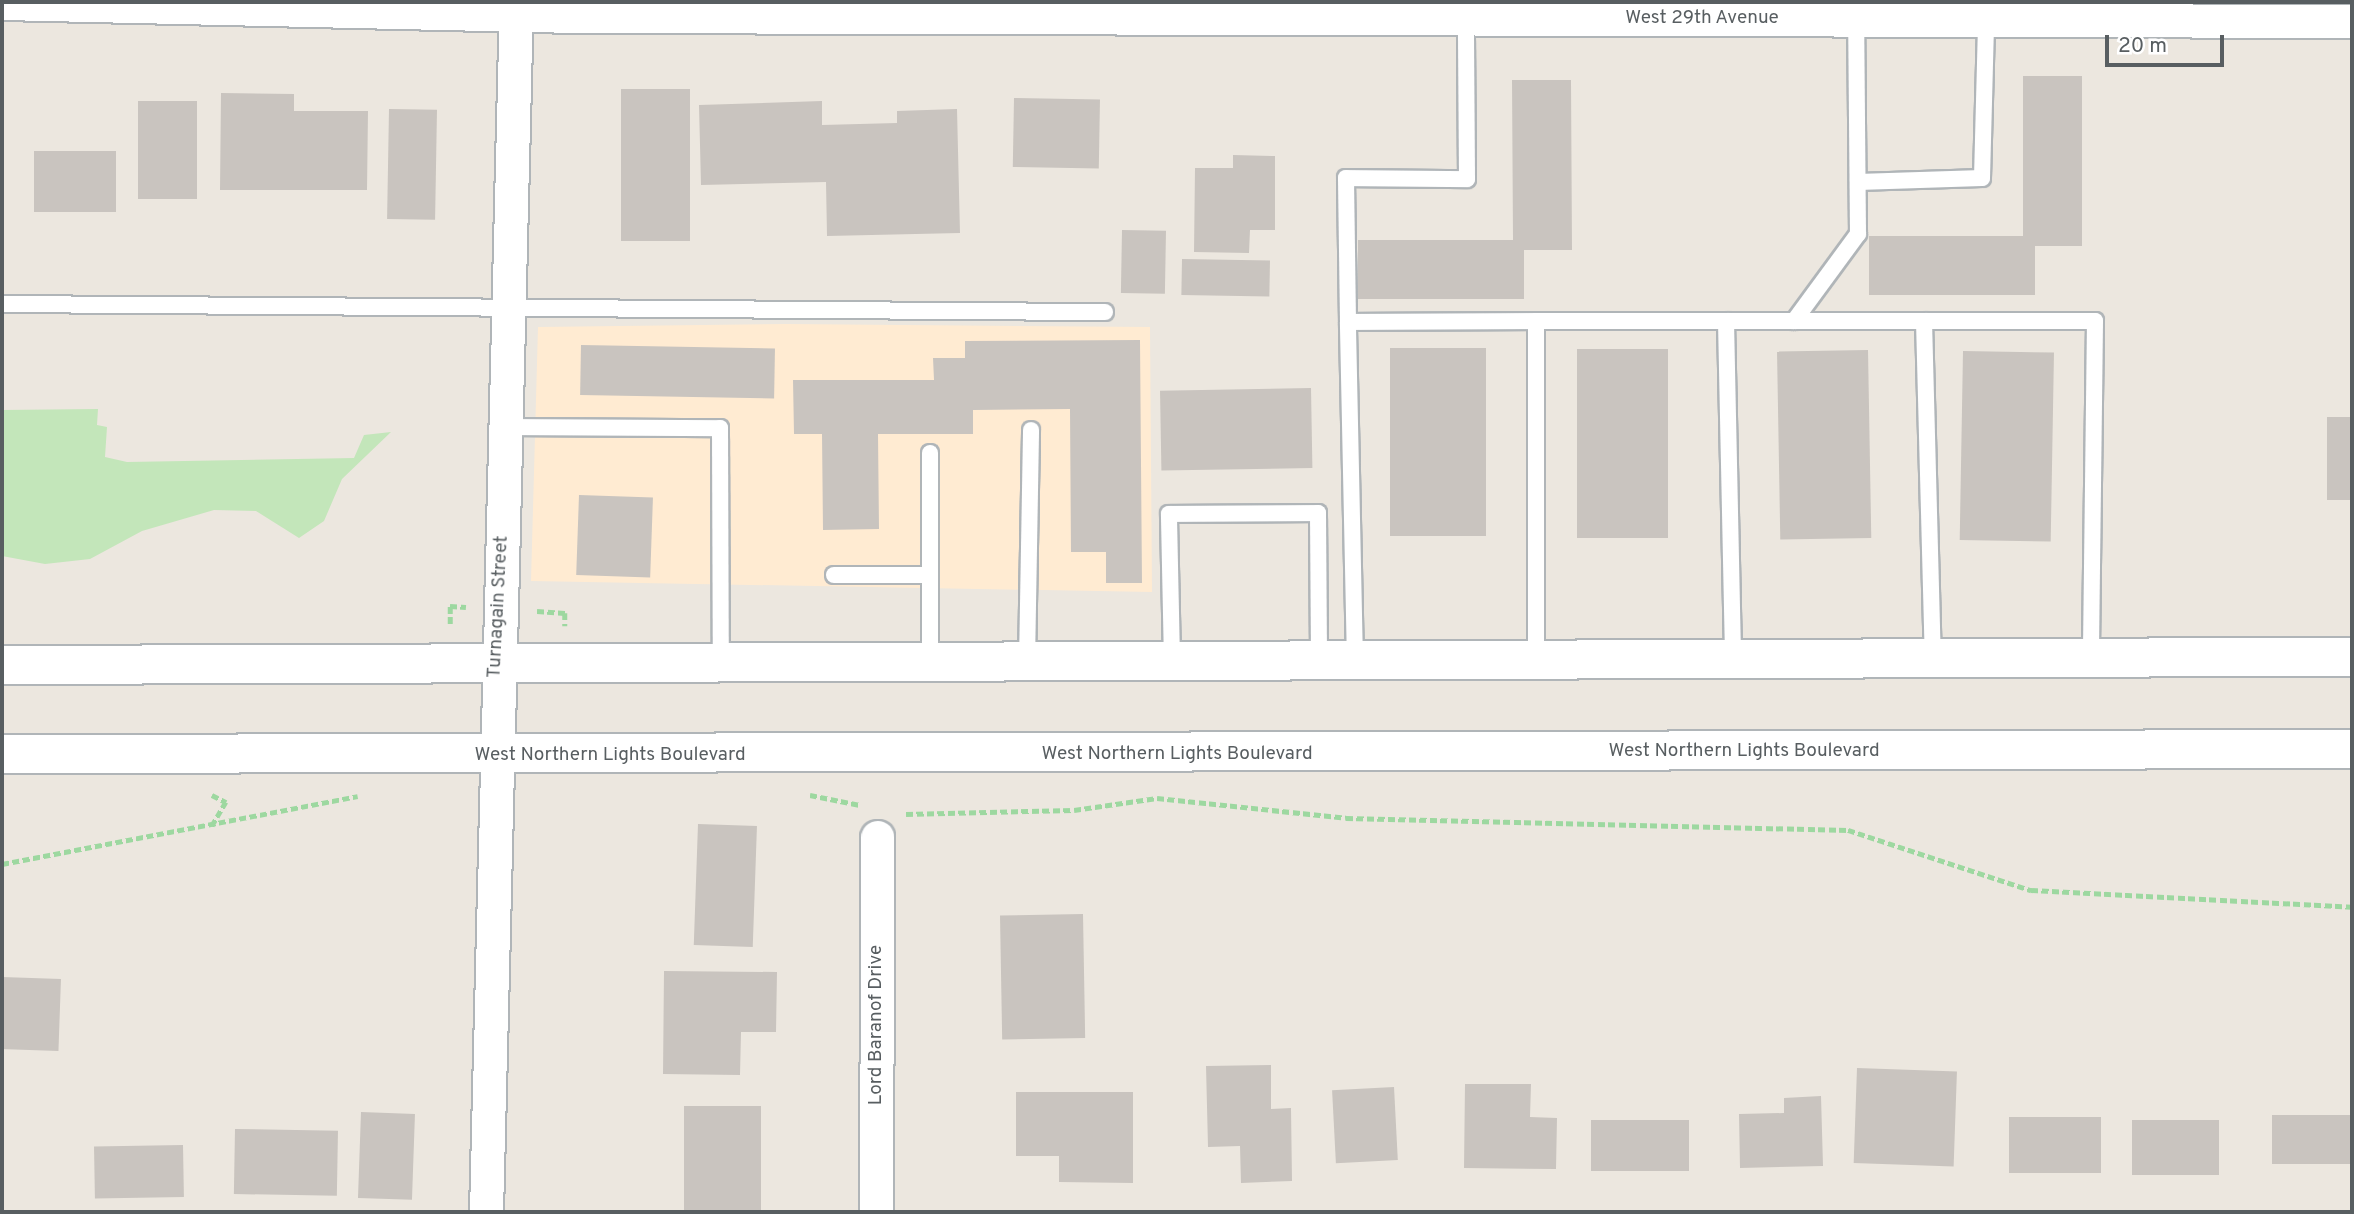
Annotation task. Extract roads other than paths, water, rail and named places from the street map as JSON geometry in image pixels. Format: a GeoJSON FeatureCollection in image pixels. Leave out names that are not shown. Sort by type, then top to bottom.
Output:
{"type":"FeatureCollection","features":[{"type":"Feature","properties":{"kind":"main road"},"geometry":{"type":"LineString","coordinates":[[2,665],[1027,665],[2352,657]]}},
{"type":"Feature","properties":{"kind":"main road","name":"West Northern Lights Boulevard"},"geometry":{"type":"LineString","coordinates":[[2,754],[493,756],[2352,749]]}},
{"type":"Feature","properties":{"kind":"street","name":"West 29th Avenue"},"geometry":{"type":"LineString","coordinates":[[2,3],[516,6],[591,16],[2352,21]]}},
{"type":"Feature","properties":{"kind":"street","name":"Turnagain Street"},"geometry":{"type":"LineString","coordinates":[[486,1212],[493,756],[512,305],[516,6]]}},
{"type":"Feature","properties":{"kind":"street","name":"Lord Baranof Drive"},"geometry":{"type":"LineString","coordinates":[[876,822],[876,1212]]}},
{"type":"Feature","properties":{"kind":"lane"},"geometry":{"type":"LineString","coordinates":[[1337,663],[1348,322],[1346,178],[1467,179],[1466,18]]}},
{"type":"Feature","properties":{"kind":"lane"},"geometry":{"type":"LineString","coordinates":[[1794,321],[1858,234],[1856,20]]}},
{"type":"Feature","properties":{"kind":"lane"},"geometry":{"type":"LineString","coordinates":[[1858,182],[1982,178],[1986,20]]}},
{"type":"Feature","properties":{"kind":"lane"},"geometry":{"type":"LineString","coordinates":[[2,304],[512,305],[1105,312]]}},
{"type":"Feature","properties":{"kind":"lane"},"geometry":{"type":"LineString","coordinates":[[1536,321],[1536,662]]}},
{"type":"Feature","properties":{"kind":"lane"},"geometry":{"type":"LineString","coordinates":[[1726,321],[1732,661]]}},
{"type":"Feature","properties":{"kind":"lane"},"geometry":{"type":"LineString","coordinates":[[1924,321],[1933,660]]}},
{"type":"Feature","properties":{"kind":"lane"},"geometry":{"type":"LineString","coordinates":[[1348,322],[2095,321],[2091,658]]}},
{"type":"Feature","properties":{"kind":"lane"},"geometry":{"type":"LineString","coordinates":[[508,427],[720,428],[721,664]]}},
{"type":"Feature","properties":{"kind":"lane"},"geometry":{"type":"LineString","coordinates":[[1027,665],[1031,430]]}},
{"type":"Feature","properties":{"kind":"lane"},"geometry":{"type":"LineString","coordinates":[[930,453],[930,665]]}},
{"type":"Feature","properties":{"kind":"lane"},"geometry":{"type":"LineString","coordinates":[[1172,664],[1169,514],[1318,513],[1337,663]]}},
{"type":"Feature","properties":{"kind":"lane"},"geometry":{"type":"LineString","coordinates":[[834,575],[930,575]]}}]}
